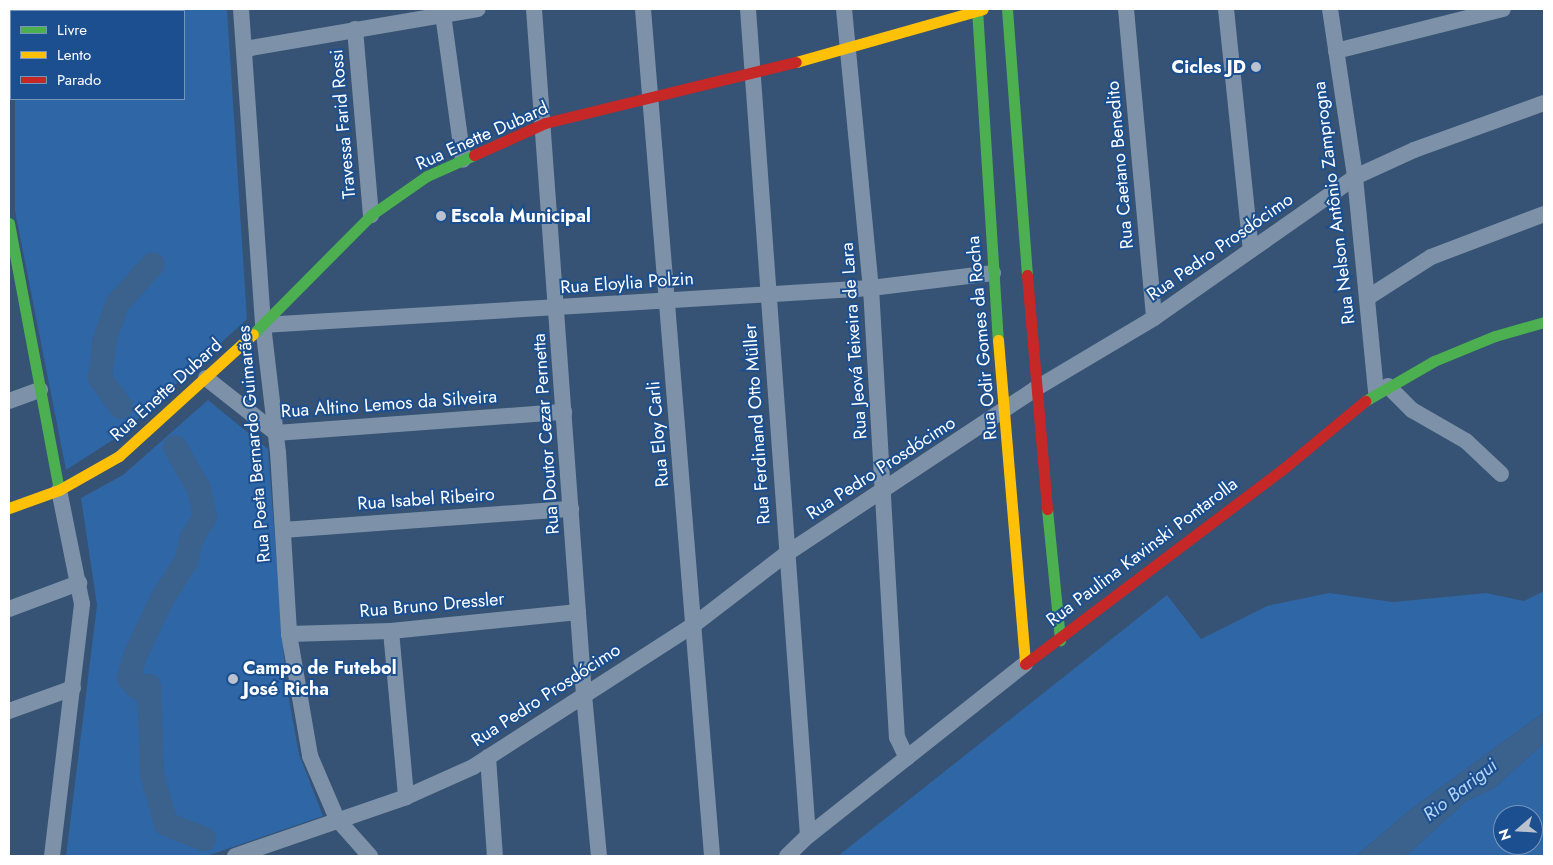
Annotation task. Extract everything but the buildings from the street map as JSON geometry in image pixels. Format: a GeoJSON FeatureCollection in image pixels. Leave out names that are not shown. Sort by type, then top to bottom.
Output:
{"type":"FeatureCollection","features":[{"type":"Feature","properties":{"kind":"street","name":"Rua Poeta Bernardo Guimarães"},"geometry":{"type":"LineString","coordinates":[[241,9],[263,325],[276,433],[289,634],[310,756],[337,819],[370,856]]}},
{"type":"Feature","properties":{"kind":"street"},"geometry":{"type":"LineString","coordinates":[[245,49],[478,9]]}},
{"type":"Feature","properties":{"kind":"street","name":"Rua Doutor Cezar Pernetta"},"geometry":{"type":"LineString","coordinates":[[534,9],[545,123],[584,695],[599,856]]}},
{"type":"Feature","properties":{"kind":"street","name":"Rua Eloy Carli"},"geometry":{"type":"LineString","coordinates":[[643,9],[666,301],[695,624],[712,856]]}},
{"type":"Feature","properties":{"kind":"street","name":"Rua Ferdinand Otto Müller"},"geometry":{"type":"LineString","coordinates":[[748,9],[786,554],[808,836]]}},
{"type":"Feature","properties":{"kind":"street","name":"Rua Jeová Teixeira de Lara"},"geometry":{"type":"LineString","coordinates":[[844,9],[846,47],[872,288],[885,489],[896,727],[901,750],[907,758]]}},
{"type":"Feature","properties":{"kind":"street","name":"Rua Enette Dubard"},"geometry":{"type":"LineString","coordinates":[[9,508],[60,490],[119,456],[263,325],[371,215],[427,176],[545,123],[754,74],[979,9]]}},
{"type":"Feature","properties":{"kind":"street","name":"Rua Odir Gomes da Rocha"},"geometry":{"type":"LineString","coordinates":[[979,9],[993,273],[1006,409],[1025,664]]}},
{"type":"Feature","properties":{"kind":"street"},"geometry":{"type":"LineString","coordinates":[[1007,9],[1036,389],[1060,640]]}},
{"type":"Feature","properties":{"kind":"street","name":"Rua Caetano Benedito"},"geometry":{"type":"LineString","coordinates":[[1126,9],[1154,318]]}},
{"type":"Feature","properties":{"kind":"street"},"geometry":{"type":"LineString","coordinates":[[1226,9],[1252,248]]}},
{"type":"Feature","properties":{"kind":"street","name":"Rua Nelson Antônio Zamprogna"},"geometry":{"type":"LineString","coordinates":[[1330,9],[1355,178],[1367,298],[1382,389]]}},
{"type":"Feature","properties":{"kind":"street"},"geometry":{"type":"LineString","coordinates":[[1336,51],[1503,9]]}},
{"type":"Feature","properties":{"kind":"street"},"geometry":{"type":"LineString","coordinates":[[443,14],[463,160]]}},
{"type":"Feature","properties":{"kind":"street","name":"Travessa Farid Rossi"},"geometry":{"type":"LineString","coordinates":[[354,29],[371,215]]}},
{"type":"Feature","properties":{"kind":"street","name":"Rua Pedro Prosdócimo"},"geometry":{"type":"LineString","coordinates":[[235,856],[337,819],[406,797],[488,757],[695,624],[786,554],[1036,389],[1154,318],[1355,178],[1414,150],[1544,104]]}},
{"type":"Feature","properties":{"kind":"street"},"geometry":{"type":"LineString","coordinates":[[1367,298],[1432,256],[1544,214]]}},
{"type":"Feature","properties":{"kind":"street"},"geometry":{"type":"LineString","coordinates":[[9,223],[16,299],[40,390],[82,604],[52,856]]}},
{"type":"Feature","properties":{"kind":"street","name":"Rua Eloylia Polzin"},"geometry":{"type":"LineString","coordinates":[[263,325],[872,288],[993,273]]}},
{"type":"Feature","properties":{"kind":"street","name":"Rua Paulina Kavinski Pontarolla"},"geometry":{"type":"LineString","coordinates":[[787,856],[808,836],[1025,664],[1060,640],[1284,470],[1382,389],[1434,361],[1495,336],[1544,322]]}},
{"type":"Feature","properties":{"kind":"street","name":"Rua Altino Lemos da Silveira"},"geometry":{"type":"LineString","coordinates":[[206,378],[276,433],[564,412]]}},
{"type":"Feature","properties":{"kind":"street"},"geometry":{"type":"LineString","coordinates":[[1382,389],[1412,410],[1466,441],[1501,474]]}},
{"type":"Feature","properties":{"kind":"street"},"geometry":{"type":"LineString","coordinates":[[9,401],[40,390]]}},
{"type":"Feature","properties":{"kind":"street","name":"Rua Isabel Ribeiro"},"geometry":{"type":"LineString","coordinates":[[283,530],[571,509]]}},
{"type":"Feature","properties":{"kind":"street"},"geometry":{"type":"LineString","coordinates":[[9,609],[79,583]]}},
{"type":"Feature","properties":{"kind":"street","name":"Rua Bruno Dressler"},"geometry":{"type":"LineString","coordinates":[[289,634],[392,631],[578,612]]}},
{"type":"Feature","properties":{"kind":"street"},"geometry":{"type":"LineString","coordinates":[[392,631],[406,797]]}},
{"type":"Feature","properties":{"kind":"street"},"geometry":{"type":"LineString","coordinates":[[9,711],[73,688]]}},
{"type":"Feature","properties":{"kind":"street"},"geometry":{"type":"LineString","coordinates":[[488,757],[496,856]]}},
{"type":"Feature","properties":{"kind":"shaded area"},"geometry":{"type":"Polygon","coordinates":[[[15,9],[227,9],[247,319],[119,436],[66,470],[15,211],[15,100],[185,100],[185,10],[15,9]]]}},
{"type":"Feature","properties":{"kind":"shaded area"},"geometry":{"type":"Polygon","coordinates":[[[208,400],[268,449],[286,683],[299,754],[323,816],[207,856],[66,856],[97,605],[81,498],[123,475],[208,400]]]}},
{"type":"Feature","properties":{"kind":"shaded area"},"geometry":{"type":"Polygon","coordinates":[[[1544,591],[1544,712],[1410,810],[1356,856],[838,856],[1167,595],[1201,639],[1267,606],[1329,593],[1393,602],[1486,593],[1524,601],[1544,591]]]}},
{"type":"Feature","properties":{"kind":"shaded area"},"geometry":{"type":"Polygon","coordinates":[[[1544,743],[1544,856],[1406,856],[1466,801],[1494,788],[1544,743]]]}},
{"type":"Feature","properties":{"kind":"water","name":"Rio Barigui"},"geometry":{"type":"Polygon","coordinates":[[[1544,712],[1544,743],[1494,788],[1466,801],[1406,856],[1356,856],[1410,810],[1544,712]]]}},
{"type":"Feature","properties":{"kind":"waterway"},"geometry":{"type":"LineString","coordinates":[[121,407],[100,378],[105,338],[118,303],[153,264]]}},
{"type":"Feature","properties":{"kind":"waterway"},"geometry":{"type":"LineString","coordinates":[[175,447],[199,489],[205,517],[191,539],[187,560],[162,599],[135,656],[129,678],[138,688],[149,686],[152,774],[166,824],[204,839]]}},
{"type":"Feature","properties":{"kind":"traffic: fast"},"geometry":{"type":"LineString","coordinates":[[977,9],[998,340]]}},
{"type":"Feature","properties":{"kind":"traffic: fast"},"geometry":{"type":"LineString","coordinates":[[1007,9],[1027,275]]}},
{"type":"Feature","properties":{"kind":"traffic: fast"},"geometry":{"type":"LineString","coordinates":[[253,334],[371,215],[427,176],[474,155]]}},
{"type":"Feature","properties":{"kind":"traffic: fast"},"geometry":{"type":"LineString","coordinates":[[9,223],[59,490]]}},
{"type":"Feature","properties":{"kind":"traffic: fast"},"geometry":{"type":"LineString","coordinates":[[1365,401],[1434,361],[1495,336],[1544,322]]}},
{"type":"Feature","properties":{"kind":"traffic: fast"},"geometry":{"type":"LineString","coordinates":[[1047,509],[1060,640]]}},
{"type":"Feature","properties":{"kind":"traffic: slow"},"geometry":{"type":"LineString","coordinates":[[796,62],[983,9]]}},
{"type":"Feature","properties":{"kind":"traffic: slow"},"geometry":{"type":"LineString","coordinates":[[9,508],[59,490],[119,456],[253,334]]}},
{"type":"Feature","properties":{"kind":"traffic: slow"},"geometry":{"type":"LineString","coordinates":[[998,340],[1025,664]]}},
{"type":"Feature","properties":{"kind":"traffic: jam"},"geometry":{"type":"LineString","coordinates":[[474,155],[545,123],[796,62]]}},
{"type":"Feature","properties":{"kind":"traffic: jam"},"geometry":{"type":"LineString","coordinates":[[1027,275],[1047,509]]}},
{"type":"Feature","properties":{"kind":"traffic: jam"},"geometry":{"type":"LineString","coordinates":[[1025,664],[1283,469],[1365,401]]}},
{"type":"Feature","properties":{"kind":"place","name":"Cicles JD"},"geometry":{"type":"Point","coordinates":[1256,67]}},
{"type":"Feature","properties":{"kind":"place","name":"Escola Municipal"},"geometry":{"type":"Point","coordinates":[441,216]}},
{"type":"Feature","properties":{"kind":"place","name":"Campo de Futebol José Richa"},"geometry":{"type":"Point","coordinates":[233,679]}}]}
